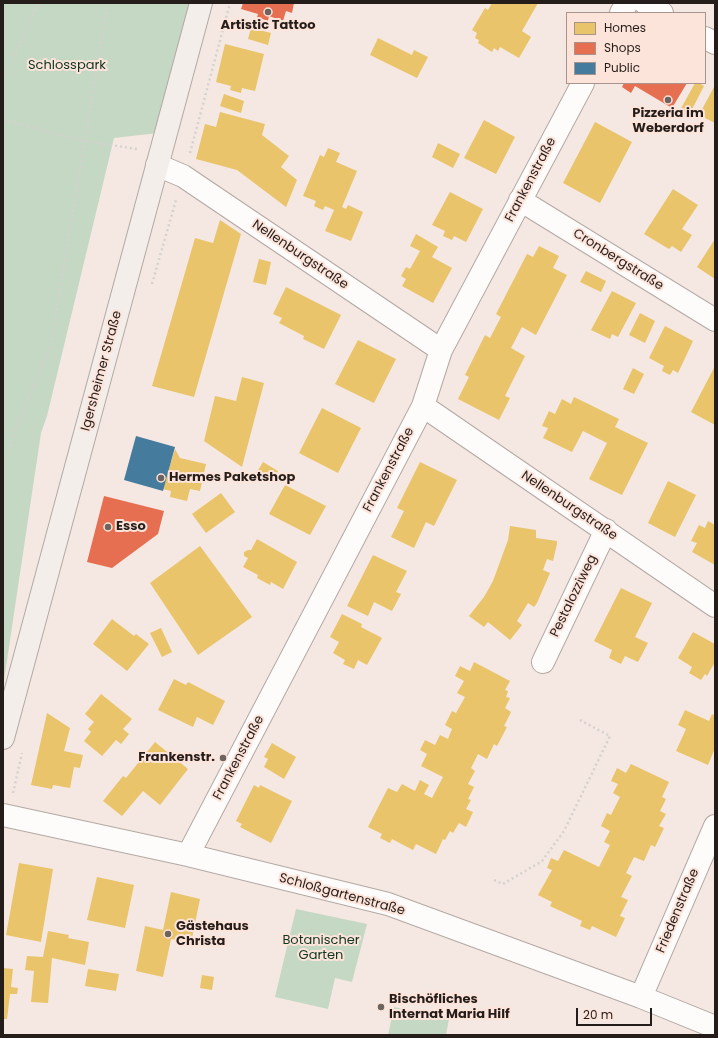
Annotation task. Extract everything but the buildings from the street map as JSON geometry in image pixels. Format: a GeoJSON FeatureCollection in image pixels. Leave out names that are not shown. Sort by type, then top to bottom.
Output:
{"type":"FeatureCollection","features":[{"type":"Feature","properties":{"kind":"street","name":"Igersheimer Straße"},"geometry":{"type":"LineString","coordinates":[[3,738],[201,3]]}},
{"type":"Feature","properties":{"kind":"street"},"geometry":{"type":"LineString","coordinates":[[622,12],[627,3]]}},
{"type":"Feature","properties":{"kind":"street"},"geometry":{"type":"LineString","coordinates":[[645,3],[660,12]]}},
{"type":"Feature","properties":{"kind":"street"},"geometry":{"type":"LineString","coordinates":[[706,38],[715,43]]}},
{"type":"Feature","properties":{"kind":"street","name":"Frankenstraße"},"geometry":{"type":"LineString","coordinates":[[188,855],[423,406],[441,350],[582,84]]}},
{"type":"Feature","properties":{"kind":"street","name":"Nellenburgstraße"},"geometry":{"type":"LineString","coordinates":[[157,165],[183,176],[441,350]]}},
{"type":"Feature","properties":{"kind":"street","name":"Cronbergstraße"},"geometry":{"type":"LineString","coordinates":[[520,200],[715,320]]}},
{"type":"Feature","properties":{"kind":"street","name":"Nellenburgstraße"},"geometry":{"type":"LineString","coordinates":[[423,406],[715,606]]}},
{"type":"Feature","properties":{"kind":"street","name":"Pestalozziweg"},"geometry":{"type":"LineString","coordinates":[[543,662],[606,530]]}},
{"type":"Feature","properties":{"kind":"street","name":"Schloßgartenstraße"},"geometry":{"type":"LineString","coordinates":[[3,816],[188,855],[388,904],[641,997],[715,1027]]}},
{"type":"Feature","properties":{"kind":"street","name":"Friedenstraße"},"geometry":{"type":"LineString","coordinates":[[641,997],[715,826]]}},
{"type":"Feature","properties":{"kind":"path"},"geometry":{"type":"LineString","coordinates":[[3,460],[51,344],[108,3]]}},
{"type":"Feature","properties":{"kind":"path"},"geometry":{"type":"LineString","coordinates":[[3,79],[38,4]]}},
{"type":"Feature","properties":{"kind":"path"},"geometry":{"type":"LineString","coordinates":[[3,120],[85,141]]}},
{"type":"Feature","properties":{"kind":"path"},"geometry":{"type":"LineString","coordinates":[[494,880],[503,884],[542,861],[564,831],[610,736],[578,719]]}},
{"type":"Feature","properties":{"kind":"green space","name":"Schlosspark"},"geometry":{"type":"Polygon","coordinates":[[[3,3],[201,3],[167,132],[114,138],[47,416],[41,433],[3,687],[3,3]]]}},
{"type":"Feature","properties":{"kind":"green space","name":"Botanischer Garten"},"geometry":{"type":"Polygon","coordinates":[[[296,909],[367,924],[352,982],[335,978],[328,1009],[275,997],[296,909]]]}},
{"type":"Feature","properties":{"kind":"green space"},"geometry":{"type":"Polygon","coordinates":[[[394,1007],[449,1019],[446,1035],[388,1035],[394,1007]]]}},
{"type":"Feature","properties":{"kind":"place","name":"Artistic Tattoo"},"geometry":{"type":"Point","coordinates":[268,12]}},
{"type":"Feature","properties":{"kind":"place","name":"Pizzeria im Weberdorf"},"geometry":{"type":"Point","coordinates":[668,100]}},
{"type":"Feature","properties":{"kind":"place","name":"Hermes Paketshop"},"geometry":{"type":"Point","coordinates":[161,478]}},
{"type":"Feature","properties":{"kind":"place","name":"Esso"},"geometry":{"type":"Point","coordinates":[108,527]}},
{"type":"Feature","properties":{"kind":"place","name":"Frankenstr."},"geometry":{"type":"Point","coordinates":[223,758]}},
{"type":"Feature","properties":{"kind":"place","name":"Gästehaus Christa"},"geometry":{"type":"Point","coordinates":[168,934]}},
{"type":"Feature","properties":{"kind":"place","name":"Bischöfliches Internat Maria Hilf"},"geometry":{"type":"Point","coordinates":[381,1007]}}]}
